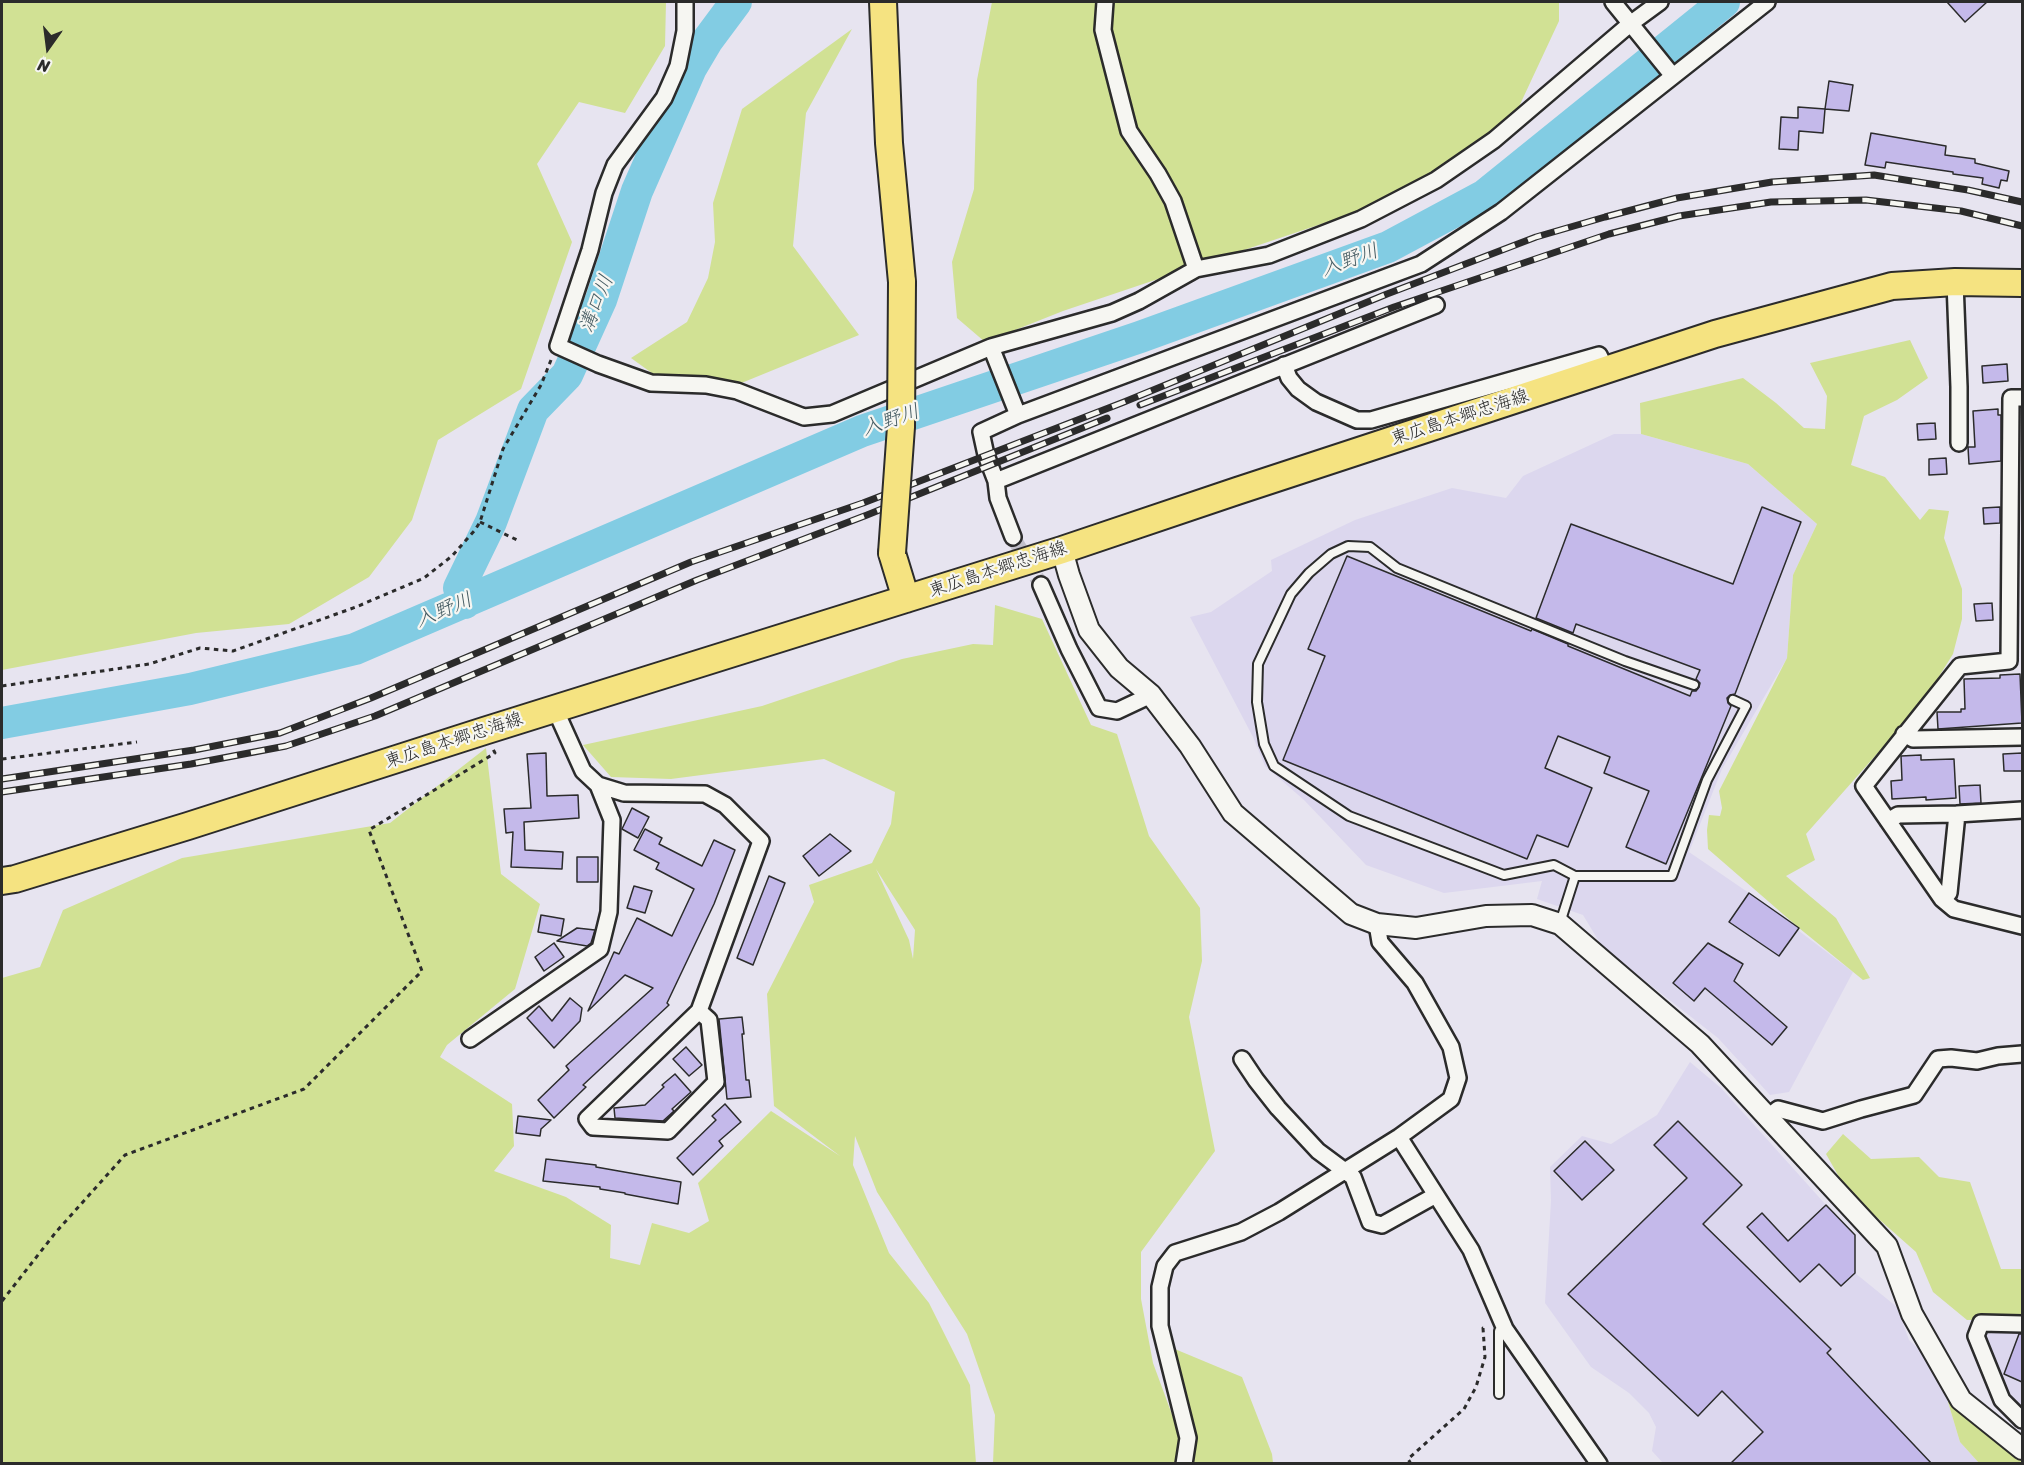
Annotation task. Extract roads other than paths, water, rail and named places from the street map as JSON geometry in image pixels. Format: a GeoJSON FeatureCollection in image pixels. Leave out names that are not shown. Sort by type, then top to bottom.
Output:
{"type":"FeatureCollection","features":[{"type":"Feature","properties":{"kind":"main road","name":"東広島本郷忠海線"},"geometry":{"type":"LineString","coordinates":[[883,2],[889,143],[902,282],[902,427],[892,552],[906,599]]}},
{"type":"Feature","properties":{"kind":"main road","name":"東広島本郷忠海線"},"geometry":{"type":"LineString","coordinates":[[2,881],[188,826],[1062,550],[1236,490],[1715,334],[1892,286],[1955,282],[2022,283]]}},
{"type":"Feature","properties":{"kind":"street"},"geometry":{"type":"LineString","coordinates":[[685,2],[685,31],[678,66],[664,98],[615,165],[604,193],[563,348],[598,364],[651,383],[706,385],[737,392],[804,417],[832,414],[993,352],[1112,313],[1139,301],[1196,269],[1269,255],[1361,219],[1436,180],[1494,140],[1633,27],[1660,2]]}},
{"type":"Feature","properties":{"kind":"street"},"geometry":{"type":"LineString","coordinates":[[1105,2],[1103,30],[1129,131],[1173,201],[1196,269]]}},
{"type":"Feature","properties":{"kind":"street"},"geometry":{"type":"LineString","coordinates":[[1613,2],[1673,76]]}},
{"type":"Feature","properties":{"kind":"street"},"geometry":{"type":"LineString","coordinates":[[1013,537],[998,498],[996,481],[989,465],[981,432],[1015,409],[1421,264],[1500,212],[1767,2]]}},
{"type":"Feature","properties":{"kind":"street"},"geometry":{"type":"LineString","coordinates":[[1955,282],[1959,443]]}},
{"type":"Feature","properties":{"kind":"street"},"geometry":{"type":"LineString","coordinates":[[996,481],[1436,305]]}},
{"type":"Feature","properties":{"kind":"street"},"geometry":{"type":"LineString","coordinates":[[993,352],[1015,409]]}},
{"type":"Feature","properties":{"kind":"street"},"geometry":{"type":"LineString","coordinates":[[1284,365],[1289,378],[1298,389],[1316,402],[1357,420],[1371,420],[1599,355],[1606,370]]}},
{"type":"Feature","properties":{"kind":"street"},"geometry":{"type":"LineString","coordinates":[[2022,398],[2010,398],[2016,661],[1960,666],[1864,786],[1942,899],[1954,909],[2022,926]]}},
{"type":"Feature","properties":{"kind":"street"},"geometry":{"type":"LineString","coordinates":[[1062,550],[1089,630],[1119,668],[1151,695],[1190,746],[1233,813],[1351,914],[1377,924],[1416,928],[1486,916],[1532,915],[1560,924],[1700,1044],[1887,1246],[1912,1314],[1961,1400],[2022,1449]]}},
{"type":"Feature","properties":{"kind":"street"},"geometry":{"type":"LineString","coordinates":[[1041,585],[1099,708],[1117,711],[1151,695]]}},
{"type":"Feature","properties":{"kind":"street"},"geometry":{"type":"LineString","coordinates":[[470,1039],[600,949],[609,912],[612,820],[598,785],[583,771],[555,709]]}},
{"type":"Feature","properties":{"kind":"street"},"geometry":{"type":"LineString","coordinates":[[1904,734],[1913,739],[2022,737]]}},
{"type":"Feature","properties":{"kind":"street"},"geometry":{"type":"LineString","coordinates":[[598,785],[624,793],[705,794],[725,805],[761,841],[699,1011],[587,1119],[594,1127],[668,1131],[716,1082],[709,1020],[699,1011]]}},
{"type":"Feature","properties":{"kind":"street"},"geometry":{"type":"LineString","coordinates":[[1888,821],[1898,815],[2022,810]]}},
{"type":"Feature","properties":{"kind":"street"},"geometry":{"type":"LineString","coordinates":[[1942,899],[1949,893],[1957,814]]}},
{"type":"Feature","properties":{"kind":"street"},"geometry":{"type":"LineString","coordinates":[[1184,1464],[1188,1438],[1160,1326],[1160,1287],[1165,1266],[1175,1253],[1241,1232],[1280,1212],[1399,1137],[1450,1099],[1458,1078],[1451,1047],[1415,983],[1380,942],[1377,924]]}},
{"type":"Feature","properties":{"kind":"street"},"geometry":{"type":"LineString","coordinates":[[1768,1117],[1778,1109],[1823,1121],[1914,1095],[1938,1059],[1977,1061],[2022,1054]]}},
{"type":"Feature","properties":{"kind":"street"},"geometry":{"type":"LineString","coordinates":[[1242,1059],[1278,1108],[1318,1151],[1353,1177],[1370,1221],[1382,1225],[1436,1195]]}},
{"type":"Feature","properties":{"kind":"street"},"geometry":{"type":"LineString","coordinates":[[1399,1137],[1471,1250],[1502,1330],[1599,1464]]}},
{"type":"Feature","properties":{"kind":"street"},"geometry":{"type":"LineString","coordinates":[[2022,1324],[1981,1323],[1976,1336],[2002,1400],[2022,1420]]}},
{"type":"Feature","properties":{"kind":"lane"},"geometry":{"type":"LineString","coordinates":[[1694,685],[1625,661],[1397,568],[1370,547],[1348,546],[1331,554],[1309,573],[1291,594],[1258,664],[1257,702],[1264,744],[1274,766],[1349,816],[1504,875],[1554,865],[1575,876],[1672,876],[1707,780],[1746,706],[1733,700]]}},
{"type":"Feature","properties":{"kind":"lane"},"geometry":{"type":"LineString","coordinates":[[1560,924],[1575,876]]}},
{"type":"Feature","properties":{"kind":"lane"},"geometry":{"type":"LineString","coordinates":[[1499,1394],[1502,1330]]}},
{"type":"Feature","properties":{"kind":"waterway","name":"溝口川"},"geometry":{"type":"LineString","coordinates":[[465,603],[459,588],[491,522],[533,410],[567,375],[601,300],[637,191],[691,68],[707,41],[736,2]]}},
{"type":"Feature","properties":{"kind":"waterway","name":"入野川"},"geometry":{"type":"LineString","coordinates":[[2,723],[190,689],[355,649],[862,431],[1140,337],[1388,247],[1485,195],[1724,2]]}},
{"type":"Feature","properties":{"kind":"tunnel"},"geometry":{"type":"LineString","coordinates":[[1013,537],[1041,585]]}},
{"type":"Feature","properties":{"kind":"railway"},"geometry":{"type":"LineString","coordinates":[[2,779],[194,750],[280,733],[371,698],[691,562],[863,503],[1124,402],[1387,294],[1536,237],[1605,217],[1677,198],[1772,182],[1874,175],[1968,190],[2022,202]]}},
{"type":"Feature","properties":{"kind":"railway"},"geometry":{"type":"LineString","coordinates":[[1140,405],[1394,307],[1609,234],[1679,216],[1771,202],[1866,200],[1961,211],[2022,226]]}},
{"type":"Feature","properties":{"kind":"railway"},"geometry":{"type":"LineString","coordinates":[[2,792],[191,764],[286,746],[375,716],[697,580],[867,515],[1107,418]]}}]}
